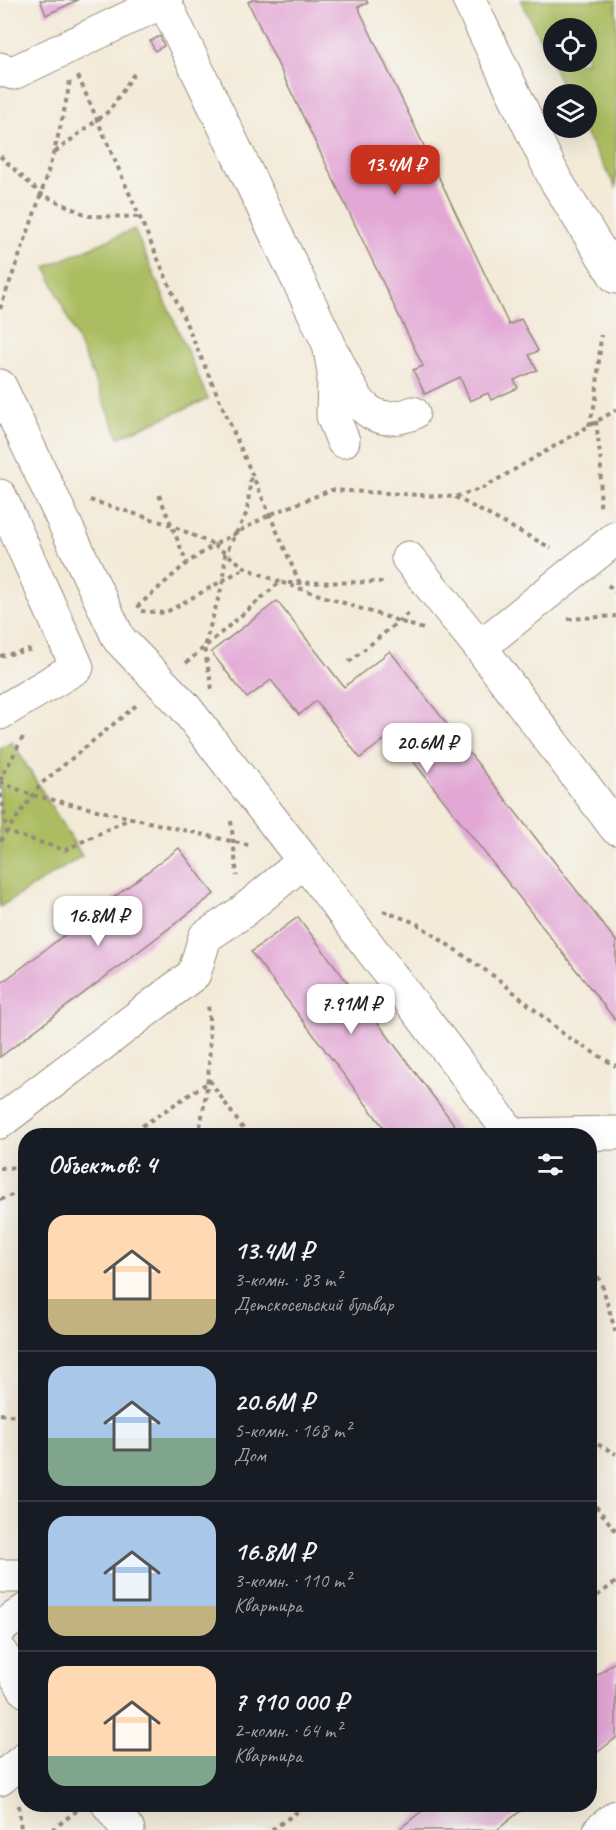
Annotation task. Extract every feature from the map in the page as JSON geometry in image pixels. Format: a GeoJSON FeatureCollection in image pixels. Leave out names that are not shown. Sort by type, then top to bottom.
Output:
{"type":"FeatureCollection","features":[{"type":"Feature","properties":{"kind":"street"},"geometry":{"type":"LineString","coordinates":[[0,69],[14,73],[74,54],[165,0],[329,344],[359,402],[370,414],[384,419],[400,418],[413,413]]}},
{"type":"Feature","properties":{"kind":"street"},"geometry":{"type":"LineString","coordinates":[[469,0],[555,179],[616,277]]}},
{"type":"Feature","properties":{"kind":"street"},"geometry":{"type":"LineString","coordinates":[[329,344],[334,372],[333,416],[344,441]]}},
{"type":"Feature","properties":{"kind":"street"},"geometry":{"type":"LineString","coordinates":[[0,386],[119,639],[184,706],[507,1128]]}},
{"type":"Feature","properties":{"kind":"street"},"geometry":{"type":"LineString","coordinates":[[0,496],[77,667]]}},
{"type":"Feature","properties":{"kind":"street"},"geometry":{"type":"LineString","coordinates":[[480,647],[602,549]]}},
{"type":"Feature","properties":{"kind":"street"},"geometry":{"type":"LineString","coordinates":[[423,577],[602,792],[616,828]]}},
{"type":"Feature","properties":{"kind":"street"},"geometry":{"type":"LineString","coordinates":[[0,713],[119,639]]}},
{"type":"Feature","properties":{"kind":"street"},"geometry":{"type":"LineString","coordinates":[[0,1122],[194,974],[205,937],[241,913],[304,861]]}},
{"type":"Feature","properties":{"kind":"street"},"geometry":{"type":"LineString","coordinates":[[597,1133],[616,1133]]}},
{"type":"Feature","properties":{"kind":"street"},"geometry":{"type":"LineString","coordinates":[[0,1576],[18,1576]]}},
{"type":"Feature","properties":{"kind":"street"},"geometry":{"type":"LineString","coordinates":[[0,1628],[18,1616]]}},
{"type":"Feature","properties":{"kind":"street"},"geometry":{"type":"LineString","coordinates":[[0,1652],[18,1679]]}},
{"type":"Feature","properties":{"kind":"street"},"geometry":{"type":"LineString","coordinates":[[0,1779],[18,1764]]}},
{"type":"Feature","properties":{"kind":"street"},"geometry":{"type":"LineString","coordinates":[[114,1812],[128,1830]]}},
{"type":"Feature","properties":{"kind":"street"},"geometry":{"type":"LineString","coordinates":[[600,1830],[616,1817]]}},
{"type":"Feature","properties":{"kind":"path"},"geometry":{"type":"LineString","coordinates":[[74,54],[97,120],[300,584]]}},
{"type":"Feature","properties":{"kind":"path"},"geometry":{"type":"LineString","coordinates":[[0,309],[41,194],[53,153],[74,54]]}},
{"type":"Feature","properties":{"kind":"path"},"geometry":{"type":"LineString","coordinates":[[53,153],[109,111],[136,71]]}},
{"type":"Feature","properties":{"kind":"path"},"geometry":{"type":"LineString","coordinates":[[0,156],[41,194],[89,216],[141,217]]}},
{"type":"Feature","properties":{"kind":"path"},"geometry":{"type":"LineString","coordinates":[[589,426],[599,380],[601,335]]}},
{"type":"Feature","properties":{"kind":"path"},"geometry":{"type":"LineString","coordinates":[[454,497],[483,488],[616,410]]}},
{"type":"Feature","properties":{"kind":"path"},"geometry":{"type":"LineString","coordinates":[[596,421],[601,463],[602,549],[616,592]]}},
{"type":"Feature","properties":{"kind":"path"},"geometry":{"type":"LineString","coordinates":[[213,694],[204,647],[224,579],[225,555],[247,512],[251,473]]}},
{"type":"Feature","properties":{"kind":"path"},"geometry":{"type":"LineString","coordinates":[[46,487],[171,525],[214,545],[246,568],[280,582],[429,631]]}},
{"type":"Feature","properties":{"kind":"path"},"geometry":{"type":"LineString","coordinates":[[246,568],[165,612],[134,610],[187,563],[214,545],[269,515],[331,490],[454,497],[602,549]]}},
{"type":"Feature","properties":{"kind":"path"},"geometry":{"type":"LineString","coordinates":[[159,495],[187,563]]}},
{"type":"Feature","properties":{"kind":"path"},"geometry":{"type":"LineString","coordinates":[[0,841],[42,783],[280,582],[300,584],[423,577]]}},
{"type":"Feature","properties":{"kind":"path"},"geometry":{"type":"LineString","coordinates":[[349,662],[399,621],[423,577]]}},
{"type":"Feature","properties":{"kind":"path"},"geometry":{"type":"LineString","coordinates":[[7,832],[0,784],[32,795],[232,841],[304,861]]}},
{"type":"Feature","properties":{"kind":"path"},"geometry":{"type":"LineString","coordinates":[[7,832],[65,850],[131,818]]}},
{"type":"Feature","properties":{"kind":"path"},"geometry":{"type":"LineString","coordinates":[[231,819],[241,913]]}},
{"type":"Feature","properties":{"kind":"path"},"geometry":{"type":"LineString","coordinates":[[376,908],[416,923],[498,979],[566,1036],[616,1066]]}},
{"type":"Feature","properties":{"kind":"path"},"geometry":{"type":"LineString","coordinates":[[194,974],[208,999],[211,1044],[210,1081],[200,1128]]}},
{"type":"Feature","properties":{"kind":"path"},"geometry":{"type":"LineString","coordinates":[[139,1128],[210,1081]]}},
{"type":"Feature","properties":{"kind":"path"},"geometry":{"type":"LineString","coordinates":[[210,1081],[242,1128]]}},
{"type":"Feature","properties":{"kind":"path"},"geometry":{"type":"LineString","coordinates":[[0,1168],[18,1167]]}},
{"type":"Feature","properties":{"kind":"path"},"geometry":{"type":"LineString","coordinates":[[0,1200],[18,1192]]}},
{"type":"Feature","properties":{"kind":"path"},"geometry":{"type":"LineString","coordinates":[[597,1275],[616,1334]]}},
{"type":"Feature","properties":{"kind":"path"},"geometry":{"type":"LineString","coordinates":[[0,1414],[18,1416]]}},
{"type":"Feature","properties":{"kind":"path"},"geometry":{"type":"LineString","coordinates":[[597,1444],[616,1454]]}},
{"type":"Feature","properties":{"kind":"path"},"geometry":{"type":"LineString","coordinates":[[597,1508],[616,1531]]}},
{"type":"Feature","properties":{"kind":"path"},"geometry":{"type":"LineString","coordinates":[[597,1596],[616,1582]]}},
{"type":"Feature","properties":{"kind":"path"},"geometry":{"type":"LineString","coordinates":[[52,1830],[74,1812]]}},
{"type":"Feature","properties":{"kind":"path"},"geometry":{"type":"LineString","coordinates":[[272,1830],[297,1812]]}},
{"type":"Feature","properties":{"kind":"green space"},"geometry":{"type":"Polygon","coordinates":[[[521,0],[616,0],[616,187],[588,138],[597,138],[597,84],[561,84],[555,72],[597,72],[597,18],[543,18],[543,46],[521,0]]]}},
{"type":"Feature","properties":{"kind":"green space"},"geometry":{"type":"Polygon","coordinates":[[[134,229],[208,399],[119,437],[46,267],[134,229]]]}},
{"type":"Feature","properties":{"kind":"green space"},"geometry":{"type":"Polygon","coordinates":[[[12,742],[82,856],[0,907],[0,749],[12,742]]]}},
{"type":"Feature","properties":{"kind":"building"},"geometry":{"type":"Polygon","coordinates":[[[40,0],[78,0],[46,15],[40,0]]]}},
{"type":"Feature","properties":{"kind":"building"},"geometry":{"type":"Polygon","coordinates":[[[253,0],[366,0],[368,3],[358,7],[509,325],[521,319],[538,351],[529,355],[537,370],[514,380],[518,388],[491,400],[488,393],[470,401],[460,377],[425,394],[413,370],[423,366],[248,2],[253,0]]]}},
{"type":"Feature","properties":{"kind":"building"},"geometry":{"type":"Polygon","coordinates":[[[160,36],[164,46],[155,51],[150,41],[160,36]]]}},
{"type":"Feature","properties":{"kind":"building"},"geometry":{"type":"Polygon","coordinates":[[[277,601],[344,687],[390,651],[616,941],[616,1021],[392,734],[360,758],[316,701],[299,715],[271,680],[247,698],[211,652],[277,601]]]}},
{"type":"Feature","properties":{"kind":"building"},"geometry":{"type":"Polygon","coordinates":[[[179,848],[214,894],[0,1057],[0,984],[179,848]]]}},
{"type":"Feature","properties":{"kind":"building"},"geometry":{"type":"Polygon","coordinates":[[[298,917],[457,1128],[384,1128],[251,952],[298,917]]]}},
{"type":"Feature","properties":{"kind":"building"},"geometry":{"type":"Polygon","coordinates":[[[616,1661],[616,1738],[597,1753],[597,1676],[616,1661]]]}},
{"type":"Feature","properties":{"kind":"building"},"geometry":{"type":"Polygon","coordinates":[[[421,1812],[519,1812],[497,1830],[398,1830],[421,1812]]]}}]}
